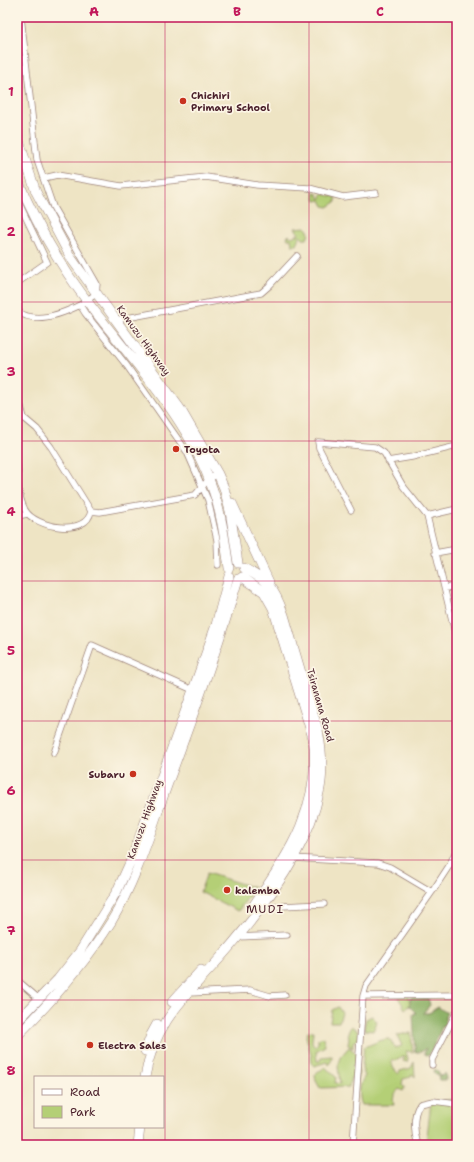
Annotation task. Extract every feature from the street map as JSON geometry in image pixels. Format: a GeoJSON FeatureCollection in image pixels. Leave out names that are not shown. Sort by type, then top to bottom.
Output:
{"type":"FeatureCollection","features":[{"type":"Feature","properties":{"kind":"highway","name":"Kamuzu Highway"},"geometry":{"type":"LineString","coordinates":[[17,135],[28,171],[47,214],[71,258],[181,410],[218,474],[224,488],[237,572],[200,694],[143,854],[126,895],[88,957],[65,986],[17,1036]]}},
{"type":"Feature","properties":{"kind":"highway","name":"Kamuzu Highway"},"geometry":{"type":"LineString","coordinates":[[17,178],[25,197],[50,245],[84,303],[174,415],[209,479],[237,572],[216,625],[132,858],[117,891],[80,952],[58,979],[17,1022]]}},
{"type":"Feature","properties":{"kind":"highway"},"geometry":{"type":"LineString","coordinates":[[224,488],[269,584]]}},
{"type":"Feature","properties":{"kind":"highway","name":"Tsiranana Road"},"geometry":{"type":"LineString","coordinates":[[145,1076],[149,1057],[159,1031],[171,1012],[238,937],[260,907],[308,829],[320,793],[322,748],[318,730],[278,599],[269,584],[237,572]]}},
{"type":"Feature","properties":{"kind":"highway","name":"Tsiranana Road"},"geometry":{"type":"LineString","coordinates":[[139,1076],[151,1035],[165,1012],[232,936],[290,857],[312,796],[316,756],[313,738],[273,608],[264,592],[237,572]]}},
{"type":"Feature","properties":{"kind":"highway"},"geometry":{"type":"LineString","coordinates":[[132,1145],[134,1128]]}},
{"type":"Feature","properties":{"kind":"highway"},"geometry":{"type":"LineString","coordinates":[[138,1145],[140,1128]]}},
{"type":"Feature","properties":{"kind":"street"},"geometry":{"type":"LineString","coordinates":[[17,311],[24,316],[35,317],[63,313],[84,303],[96,294],[97,284],[53,207],[37,160],[21,17]]}},
{"type":"Feature","properties":{"kind":"street"},"geometry":{"type":"LineString","coordinates":[[44,178],[58,175],[125,186],[206,177],[258,185],[309,188],[343,197],[376,193]]}},
{"type":"Feature","properties":{"kind":"street"},"geometry":{"type":"LineString","coordinates":[[17,200],[47,262],[17,283]]}},
{"type":"Feature","properties":{"kind":"street"},"geometry":{"type":"LineString","coordinates":[[116,320],[261,293],[297,256]]}},
{"type":"Feature","properties":{"kind":"street"},"geometry":{"type":"LineString","coordinates":[[84,303],[85,313],[127,366],[187,452],[199,476],[201,486],[208,500],[214,527],[218,565]]}},
{"type":"Feature","properties":{"kind":"street"},"geometry":{"type":"LineString","coordinates":[[17,392],[24,418],[37,429],[51,448],[91,511]]}},
{"type":"Feature","properties":{"kind":"street"},"geometry":{"type":"LineString","coordinates":[[17,421],[24,418]]}},
{"type":"Feature","properties":{"kind":"street"},"geometry":{"type":"LineString","coordinates":[[351,510],[319,448],[318,442],[375,447],[382,451],[403,486],[427,516],[457,641]]}},
{"type":"Feature","properties":{"kind":"street"},"geometry":{"type":"LineString","coordinates":[[388,461],[419,456],[457,446]]}},
{"type":"Feature","properties":{"kind":"street"},"geometry":{"type":"LineString","coordinates":[[17,466],[19,474],[18,486],[24,509],[28,514],[43,524],[60,527],[80,525],[85,522],[91,511]]}},
{"type":"Feature","properties":{"kind":"street"},"geometry":{"type":"LineString","coordinates":[[91,511],[100,512],[195,495],[201,486],[218,474]]}},
{"type":"Feature","properties":{"kind":"street"},"geometry":{"type":"LineString","coordinates":[[427,516],[457,509]]}},
{"type":"Feature","properties":{"kind":"street"},"geometry":{"type":"LineString","coordinates":[[17,516],[28,514]]}},
{"type":"Feature","properties":{"kind":"street"},"geometry":{"type":"LineString","coordinates":[[435,553],[457,549]]}},
{"type":"Feature","properties":{"kind":"street"},"geometry":{"type":"LineString","coordinates":[[445,588],[457,586]]}},
{"type":"Feature","properties":{"kind":"street"},"geometry":{"type":"LineString","coordinates":[[54,753],[92,645],[193,690]]}},
{"type":"Feature","properties":{"kind":"street"},"geometry":{"type":"LineString","coordinates":[[353,1145],[363,996],[371,977],[432,892],[449,866],[457,849]]}},
{"type":"Feature","properties":{"kind":"street"},"geometry":{"type":"LineString","coordinates":[[290,857],[378,863],[390,867],[432,892]]}},
{"type":"Feature","properties":{"kind":"street"},"geometry":{"type":"LineString","coordinates":[[449,866],[457,868]]}},
{"type":"Feature","properties":{"kind":"street"},"geometry":{"type":"LineString","coordinates":[[260,907],[324,904]]}},
{"type":"Feature","properties":{"kind":"street"},"geometry":{"type":"LineString","coordinates":[[238,937],[287,935]]}},
{"type":"Feature","properties":{"kind":"street"},"geometry":{"type":"LineString","coordinates":[[17,980],[39,999]]}},
{"type":"Feature","properties":{"kind":"street"},"geometry":{"type":"LineString","coordinates":[[189,992],[250,990],[270,996],[285,995]]}},
{"type":"Feature","properties":{"kind":"street"},"geometry":{"type":"LineString","coordinates":[[363,996],[457,994]]}},
{"type":"Feature","properties":{"kind":"street"},"geometry":{"type":"LineString","coordinates":[[432,1065],[432,1060],[457,1011]]}},
{"type":"Feature","properties":{"kind":"street"},"geometry":{"type":"LineString","coordinates":[[418,1145],[414,1125],[416,1113],[420,1104],[433,1101],[457,1104]]}},
{"type":"Feature","properties":{"kind":"green space"},"geometry":{"type":"Polygon","coordinates":[[[314,193],[318,194],[319,198],[321,198],[322,194],[336,197],[336,202],[328,207],[324,206],[321,200],[316,201],[314,193]]]}},
{"type":"Feature","properties":{"kind":"green space"},"geometry":{"type":"Polygon","coordinates":[[[306,227],[309,233],[307,239],[303,239],[300,236],[297,245],[292,245],[291,239],[288,239],[287,237],[289,235],[291,237],[299,234],[295,228],[306,227]]]}},
{"type":"Feature","properties":{"kind":"green space","name":"kalemba"},"geometry":{"type":"Polygon","coordinates":[[[207,873],[255,888],[238,911],[200,892],[207,873]]]}},
{"type":"Feature","properties":{"kind":"green space"},"geometry":{"type":"Polygon","coordinates":[[[402,992],[407,993],[411,1004],[405,1009],[398,997],[402,992]]]}},
{"type":"Feature","properties":{"kind":"green space"},"geometry":{"type":"Polygon","coordinates":[[[411,997],[428,998],[430,1005],[423,1013],[429,1013],[438,1007],[447,1013],[445,1016],[446,1024],[443,1025],[429,1056],[424,1054],[426,1048],[421,1052],[415,1052],[413,1014],[416,1013],[409,1006],[411,997]]]}},
{"type":"Feature","properties":{"kind":"green space"},"geometry":{"type":"Polygon","coordinates":[[[338,1007],[342,1013],[339,1022],[330,1022],[332,1010],[338,1007]]]}},
{"type":"Feature","properties":{"kind":"green space"},"geometry":{"type":"Polygon","coordinates":[[[372,1016],[377,1022],[373,1031],[365,1030],[364,1027],[366,1019],[372,1016]]]}},
{"type":"Feature","properties":{"kind":"green space"},"geometry":{"type":"Polygon","coordinates":[[[351,1026],[358,1031],[361,1037],[353,1042],[353,1048],[348,1045],[348,1033],[351,1026]]]}},
{"type":"Feature","properties":{"kind":"green space"},"geometry":{"type":"Polygon","coordinates":[[[313,1031],[312,1042],[315,1047],[318,1043],[318,1039],[324,1037],[325,1046],[316,1051],[317,1061],[320,1061],[321,1057],[332,1056],[329,1065],[327,1062],[314,1066],[312,1064],[311,1053],[306,1036],[308,1032],[313,1031]]]}},
{"type":"Feature","properties":{"kind":"green space"},"geometry":{"type":"Polygon","coordinates":[[[411,1033],[413,1052],[406,1051],[408,1059],[407,1062],[403,1061],[405,1056],[395,1061],[392,1059],[392,1066],[399,1074],[400,1071],[411,1068],[414,1062],[415,1077],[412,1074],[411,1077],[403,1079],[402,1085],[405,1087],[403,1091],[399,1089],[395,1094],[393,1098],[394,1105],[362,1105],[360,1086],[365,1076],[362,1069],[364,1047],[386,1039],[390,1039],[395,1048],[402,1046],[397,1035],[411,1033]]]}},
{"type":"Feature","properties":{"kind":"green space"},"geometry":{"type":"Polygon","coordinates":[[[349,1047],[357,1054],[357,1062],[352,1066],[359,1072],[356,1082],[351,1077],[349,1087],[320,1088],[316,1081],[315,1075],[325,1067],[336,1077],[335,1083],[340,1084],[338,1066],[342,1055],[349,1047]]]}},
{"type":"Feature","properties":{"kind":"green space"},"geometry":{"type":"Polygon","coordinates":[[[435,1069],[439,1072],[439,1075],[442,1076],[445,1073],[446,1080],[439,1080],[438,1075],[433,1072],[435,1069]]]}},
{"type":"Feature","properties":{"kind":"green space"},"geometry":{"type":"Polygon","coordinates":[[[457,1099],[457,1145],[426,1145],[431,1102],[457,1099]]]}},
{"type":"Feature","properties":{"kind":"place","name":"Chichiri Primary School"},"geometry":{"type":"Point","coordinates":[183,101]}},
{"type":"Feature","properties":{"kind":"place","name":"Toyota"},"geometry":{"type":"Point","coordinates":[176,449]}},
{"type":"Feature","properties":{"kind":"place","name":"Subaru"},"geometry":{"type":"Point","coordinates":[133,774]}},
{"type":"Feature","properties":{"kind":"place","name":"kalemba"},"geometry":{"type":"Point","coordinates":[227,890]}},
{"type":"Feature","properties":{"kind":"place","name":"Electra Sales"},"geometry":{"type":"Point","coordinates":[90,1045]}},
{"type":"Feature","properties":{"kind":"district","name":"MUDI"},"geometry":{"type":"Point","coordinates":[265,909]}}]}
